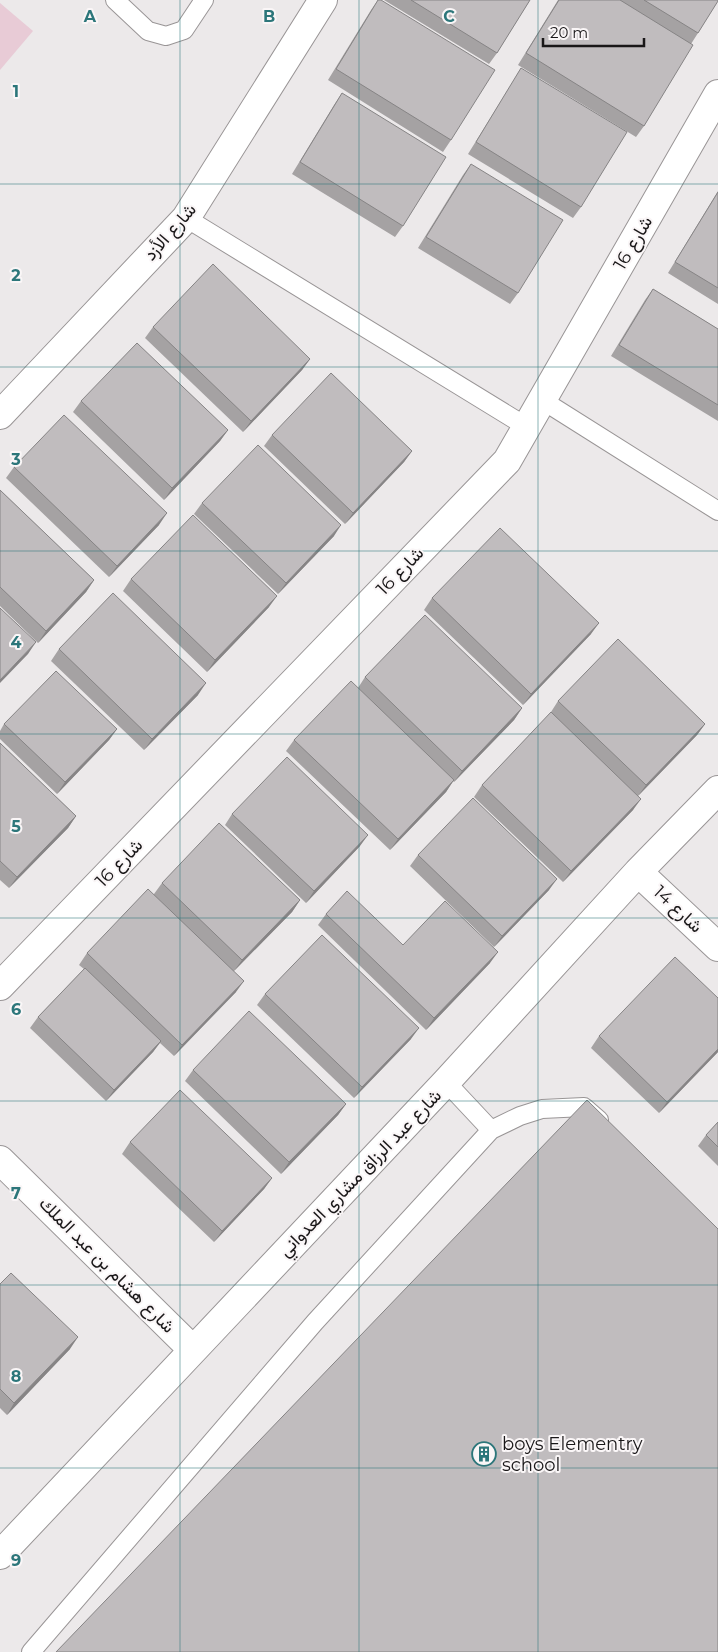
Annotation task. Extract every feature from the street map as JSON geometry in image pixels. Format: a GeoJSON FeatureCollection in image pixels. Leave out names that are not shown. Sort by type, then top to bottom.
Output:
{"type":"FeatureCollection","features":[{"type":"Feature","properties":{"kind":"street","name":"شارع الأزد"},"geometry":{"type":"LineString","coordinates":[[0,415],[186,218],[324,0]]}},
{"type":"Feature","properties":{"kind":"street","name":"شارع 16"},"geometry":{"type":"LineString","coordinates":[[0,986],[507,460],[718,94]]}},
{"type":"Feature","properties":{"kind":"street","name":"شارع عبد الرزاق مشاري العدواني"},"geometry":{"type":"LineString","coordinates":[[0,1555],[192,1349],[446,1082],[638,872],[718,790]]}},
{"type":"Feature","properties":{"kind":"street","name":"شارع 14"},"geometry":{"type":"LineString","coordinates":[[638,872],[718,947]]}},
{"type":"Feature","properties":{"kind":"street","name":"شارع هشام بن عبد الملك"},"geometry":{"type":"LineString","coordinates":[[0,1160],[192,1349]]}},
{"type":"Feature","properties":{"kind":"lane"},"geometry":{"type":"LineString","coordinates":[[115,0],[148,31],[166,36],[184,30],[204,0]]}},
{"type":"Feature","properties":{"kind":"lane"},"geometry":{"type":"LineString","coordinates":[[186,218],[527,426]]}},
{"type":"Feature","properties":{"kind":"lane"},"geometry":{"type":"LineString","coordinates":[[542,400],[718,511]]}},
{"type":"Feature","properties":{"kind":"lane"},"geometry":{"type":"LineString","coordinates":[[446,1082],[491,1130]]}},
{"type":"Feature","properties":{"kind":"lane"},"geometry":{"type":"LineString","coordinates":[[32,1652],[315,1322],[491,1130],[520,1116],[542,1109],[584,1107],[612,1131]]}},
{"type":"Feature","properties":{"kind":"shaded area"},"geometry":{"type":"Polygon","coordinates":[[[0,3],[33,31],[0,70],[0,3]]]}},
{"type":"Feature","properties":{"kind":"building"},"geometry":{"type":"Polygon","coordinates":[[[378,0],[381,0],[495,70],[451,140],[336,69],[378,0]]]}},
{"type":"Feature","properties":{"kind":"building"},"geometry":{"type":"Polygon","coordinates":[[[411,0],[530,0],[497,53],[411,0]]]}},
{"type":"Feature","properties":{"kind":"building"},"geometry":{"type":"Polygon","coordinates":[[[559,0],[620,0],[693,45],[644,126],[526,53],[559,0]]]}},
{"type":"Feature","properties":{"kind":"building"},"geometry":{"type":"Polygon","coordinates":[[[644,0],[718,0],[718,1],[698,33],[644,0]]]}},
{"type":"Feature","properties":{"kind":"building"},"geometry":{"type":"Polygon","coordinates":[[[521,68],[627,132],[581,207],[476,142],[521,68]]]}},
{"type":"Feature","properties":{"kind":"building"},"geometry":{"type":"Polygon","coordinates":[[[342,93],[446,157],[403,226],[300,162],[342,93]]]}},
{"type":"Feature","properties":{"kind":"building"},"geometry":{"type":"Polygon","coordinates":[[[471,164],[563,220],[518,293],[426,237],[471,164]]]}},
{"type":"Feature","properties":{"kind":"building"},"geometry":{"type":"Polygon","coordinates":[[[718,192],[718,288],[675,262],[718,192]]]}},
{"type":"Feature","properties":{"kind":"building"},"geometry":{"type":"Polygon","coordinates":[[[213,264],[310,359],[251,421],[153,327],[213,264]]]}},
{"type":"Feature","properties":{"kind":"building"},"geometry":{"type":"Polygon","coordinates":[[[653,289],[718,329],[718,405],[619,345],[653,289]]]}},
{"type":"Feature","properties":{"kind":"building"},"geometry":{"type":"Polygon","coordinates":[[[137,343],[228,430],[172,488],[81,401],[137,343]]]}},
{"type":"Feature","properties":{"kind":"building"},"geometry":{"type":"Polygon","coordinates":[[[331,373],[412,451],[353,513],[272,435],[331,373]]]}},
{"type":"Feature","properties":{"kind":"building"},"geometry":{"type":"Polygon","coordinates":[[[64,415],[167,513],[117,566],[14,467],[64,415]]]}},
{"type":"Feature","properties":{"kind":"building"},"geometry":{"type":"Polygon","coordinates":[[[258,445],[341,525],[286,583],[202,503],[258,445]]]}},
{"type":"Feature","properties":{"kind":"building"},"geometry":{"type":"Polygon","coordinates":[[[0,490],[94,580],[46,631],[0,587],[0,490]]]}},
{"type":"Feature","properties":{"kind":"building"},"geometry":{"type":"Polygon","coordinates":[[[193,515],[277,596],[215,660],[131,579],[193,515]]]}},
{"type":"Feature","properties":{"kind":"building"},"geometry":{"type":"Polygon","coordinates":[[[500,528],[599,623],[531,694],[432,598],[500,528]]]}},
{"type":"Feature","properties":{"kind":"building"},"geometry":{"type":"Polygon","coordinates":[[[113,593],[206,683],[152,739],[59,649],[113,593]]]}},
{"type":"Feature","properties":{"kind":"building"},"geometry":{"type":"Polygon","coordinates":[[[0,608],[36,642],[0,680],[0,608]]]}},
{"type":"Feature","properties":{"kind":"building"},"geometry":{"type":"Polygon","coordinates":[[[425,615],[522,708],[462,771],[365,677],[425,615]]]}},
{"type":"Feature","properties":{"kind":"building"},"geometry":{"type":"Polygon","coordinates":[[[618,639],[705,724],[646,785],[558,701],[618,639]]]}},
{"type":"Feature","properties":{"kind":"building"},"geometry":{"type":"Polygon","coordinates":[[[56,671],[117,729],[65,782],[4,724],[56,671]]]}},
{"type":"Feature","properties":{"kind":"building"},"geometry":{"type":"Polygon","coordinates":[[[351,681],[454,780],[398,839],[294,740],[351,681]]]}},
{"type":"Feature","properties":{"kind":"building"},"geometry":{"type":"Polygon","coordinates":[[[551,712],[641,799],[571,871],[482,785],[551,712]]]}},
{"type":"Feature","properties":{"kind":"building"},"geometry":{"type":"Polygon","coordinates":[[[0,743],[76,816],[17,877],[0,861],[0,743]]]}},
{"type":"Feature","properties":{"kind":"building"},"geometry":{"type":"Polygon","coordinates":[[[287,757],[368,835],[314,891],[232,814],[287,757]]]}},
{"type":"Feature","properties":{"kind":"building"},"geometry":{"type":"Polygon","coordinates":[[[473,798],[557,879],[502,936],[418,855],[473,798]]]}},
{"type":"Feature","properties":{"kind":"building"},"geometry":{"type":"Polygon","coordinates":[[[219,823],[300,900],[242,960],[162,883],[219,823]]]}},
{"type":"Feature","properties":{"kind":"building"},"geometry":{"type":"Polygon","coordinates":[[[148,889],[244,981],[182,1045],[87,953],[148,889]]]}},
{"type":"Feature","properties":{"kind":"building"},"geometry":{"type":"Polygon","coordinates":[[[347,891],[403,945],[445,901],[498,952],[434,1018],[326,914],[347,891]]]}},
{"type":"Feature","properties":{"kind":"building"},"geometry":{"type":"Polygon","coordinates":[[[322,935],[419,1028],[362,1087],[265,994],[322,935]]]}},
{"type":"Feature","properties":{"kind":"building"},"geometry":{"type":"Polygon","coordinates":[[[675,957],[718,998],[718,1049],[667,1102],[599,1036],[675,957]]]}},
{"type":"Feature","properties":{"kind":"building"},"geometry":{"type":"Polygon","coordinates":[[[85,968],[161,1041],[114,1090],[38,1017],[85,968]]]}},
{"type":"Feature","properties":{"kind":"building"},"geometry":{"type":"Polygon","coordinates":[[[249,1011],[346,1104],[289,1162],[193,1070],[249,1011]]]}},
{"type":"Feature","properties":{"kind":"building"},"geometry":{"type":"Polygon","coordinates":[[[180,1090],[272,1178],[222,1231],[130,1142],[180,1090]]]}},
{"type":"Feature","properties":{"kind":"building","name":"boys Elementry school"},"geometry":{"type":"Polygon","coordinates":[[[587,1100],[718,1229],[718,1652],[56,1652],[587,1100]]]}},
{"type":"Feature","properties":{"kind":"building"},"geometry":{"type":"Polygon","coordinates":[[[718,1122],[718,1147],[706,1135],[718,1122]]]}},
{"type":"Feature","properties":{"kind":"building"},"geometry":{"type":"Polygon","coordinates":[[[11,1273],[78,1337],[14,1403],[0,1389],[0,1284],[11,1273]]]}},
{"type":"Feature","properties":{"kind":"place","name":"boys Elementry school"},"geometry":{"type":"Point","coordinates":[484,1454]}}]}
